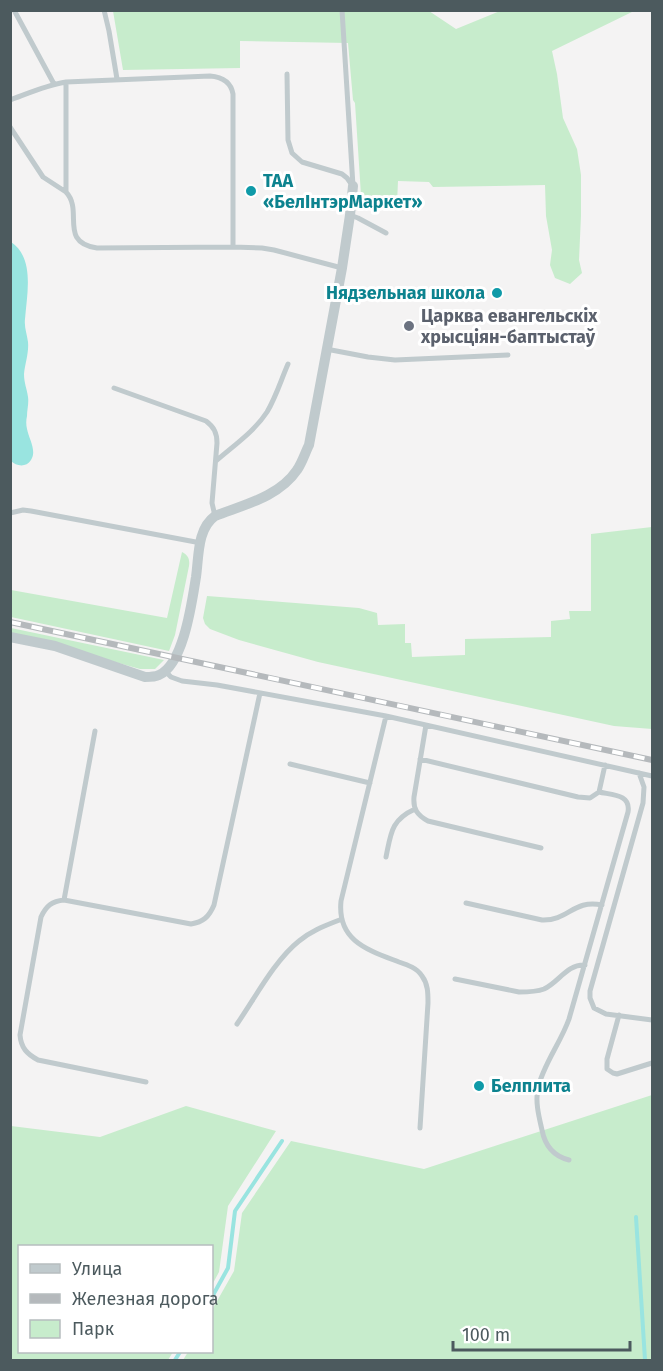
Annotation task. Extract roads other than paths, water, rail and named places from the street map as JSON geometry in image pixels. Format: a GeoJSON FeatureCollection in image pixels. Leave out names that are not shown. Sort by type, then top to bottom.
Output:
{"type":"FeatureCollection","features":[{"type":"Feature","properties":{"kind":"street"},"geometry":{"type":"LineString","coordinates":[[10,637],[55,646],[145,677],[160,675],[175,658],[183,638],[205,526],[215,516],[273,493],[286,483],[297,471],[309,445],[342,268],[352,186]]}},
{"type":"Feature","properties":{"kind":"lane"},"geometry":{"type":"LineString","coordinates":[[14,10],[54,84]]}},
{"type":"Feature","properties":{"kind":"lane"},"geometry":{"type":"LineString","coordinates":[[104,10],[117,79]]}},
{"type":"Feature","properties":{"kind":"lane"},"geometry":{"type":"LineString","coordinates":[[342,10],[352,186]]}},
{"type":"Feature","properties":{"kind":"lane"},"geometry":{"type":"LineString","coordinates":[[287,74],[288,140],[292,153],[302,162],[342,174],[352,186]]}},
{"type":"Feature","properties":{"kind":"lane"},"geometry":{"type":"LineString","coordinates":[[10,100],[66,82],[210,76],[223,79],[229,84],[233,94],[233,247]]}},
{"type":"Feature","properties":{"kind":"lane"},"geometry":{"type":"LineString","coordinates":[[66,82],[66,192]]}},
{"type":"Feature","properties":{"kind":"lane"},"geometry":{"type":"LineString","coordinates":[[10,127],[43,177],[66,192],[72,201],[74,233],[84,244],[91,247],[262,248],[342,268]]}},
{"type":"Feature","properties":{"kind":"lane"},"geometry":{"type":"LineString","coordinates":[[350,215],[386,233]]}},
{"type":"Feature","properties":{"kind":"lane"},"geometry":{"type":"LineString","coordinates":[[326,349],[395,360],[508,355]]}},
{"type":"Feature","properties":{"kind":"lane"},"geometry":{"type":"LineString","coordinates":[[216,461],[261,421],[273,401],[288,364]]}},
{"type":"Feature","properties":{"kind":"lane"},"geometry":{"type":"LineString","coordinates":[[114,388],[206,421],[214,428],[217,437],[212,503],[215,516]]}},
{"type":"Feature","properties":{"kind":"lane"},"geometry":{"type":"LineString","coordinates":[[10,513],[23,510],[32,511],[201,543]]}},
{"type":"Feature","properties":{"kind":"lane"},"geometry":{"type":"LineString","coordinates":[[165,671],[182,681],[217,685],[386,716],[652,776]]}},
{"type":"Feature","properties":{"kind":"lane"},"geometry":{"type":"LineString","coordinates":[[146,1082],[38,1060],[24,1050],[20,1035],[41,917],[50,903],[64,900],[191,924],[205,919],[214,905],[260,693]]}},
{"type":"Feature","properties":{"kind":"lane"},"geometry":{"type":"LineString","coordinates":[[386,716],[340,910],[345,929],[360,945],[416,969],[426,982],[428,1003],[420,1128]]}},
{"type":"Feature","properties":{"kind":"lane"},"geometry":{"type":"LineString","coordinates":[[426,725],[414,796],[415,809],[422,818],[541,848]]}},
{"type":"Feature","properties":{"kind":"lane"},"geometry":{"type":"LineString","coordinates":[[64,900],[96,731]]}},
{"type":"Feature","properties":{"kind":"lane"},"geometry":{"type":"LineString","coordinates":[[420,759],[590,798],[599,792],[605,765]]}},
{"type":"Feature","properties":{"kind":"lane"},"geometry":{"type":"LineString","coordinates":[[290,764],[370,783]]}},
{"type":"Feature","properties":{"kind":"lane"},"geometry":{"type":"LineString","coordinates":[[639,772],[644,787],[643,803],[597,965],[590,998],[594,1008],[600,1011],[652,1020]]}},
{"type":"Feature","properties":{"kind":"lane"},"geometry":{"type":"LineString","coordinates":[[569,1160],[551,1151],[544,1140],[537,1097],[541,1079],[570,1019],[629,807],[622,797],[599,792]]}},
{"type":"Feature","properties":{"kind":"lane"},"geometry":{"type":"LineString","coordinates":[[386,856],[394,825],[402,815],[415,809]]}},
{"type":"Feature","properties":{"kind":"lane"},"geometry":{"type":"LineString","coordinates":[[466,903],[551,921],[579,906],[593,903],[602,905]]}},
{"type":"Feature","properties":{"kind":"lane"},"geometry":{"type":"LineString","coordinates":[[237,1024],[277,966],[299,941],[342,919]]}},
{"type":"Feature","properties":{"kind":"lane"},"geometry":{"type":"LineString","coordinates":[[455,980],[519,992],[537,991],[546,988],[571,967],[585,965]]}},
{"type":"Feature","properties":{"kind":"lane"},"geometry":{"type":"LineString","coordinates":[[619,1016],[607,1059],[607,1069],[616,1074],[652,1063]]}},
{"type":"Feature","properties":{"kind":"water"},"geometry":{"type":"Polygon","coordinates":[[[11,242],[24,257],[28,277],[25,322],[28,346],[24,380],[28,399],[26,426],[33,456],[29,463],[21,465],[11,461],[11,242]]]}},
{"type":"Feature","properties":{"kind":"waterway"},"geometry":{"type":"LineString","coordinates":[[213,1295],[228,1268],[235,1211],[282,1141]]}},
{"type":"Feature","properties":{"kind":"waterway"},"geometry":{"type":"LineString","coordinates":[[636,1217],[645,1360]]}},
{"type":"Feature","properties":{"kind":"waterway"},"geometry":{"type":"LineString","coordinates":[[175,1360],[179,1353]]}},
{"type":"Feature","properties":{"kind":"railway"},"geometry":{"type":"LineString","coordinates":[[10,622],[652,760]]}},
{"type":"Feature","properties":{"kind":"place","name":"ТАА «БелІнтэрМаркет»"},"geometry":{"type":"Point","coordinates":[251,191]}},
{"type":"Feature","properties":{"kind":"place","name":"Нядзельная школа"},"geometry":{"type":"Point","coordinates":[497,293]}},
{"type":"Feature","properties":{"kind":"place","name":"Царква евангельскіх хрысціян-баптыстаў"},"geometry":{"type":"Point","coordinates":[409,326]}},
{"type":"Feature","properties":{"kind":"place","name":"Белплита"},"geometry":{"type":"Point","coordinates":[479,1086]}}]}
